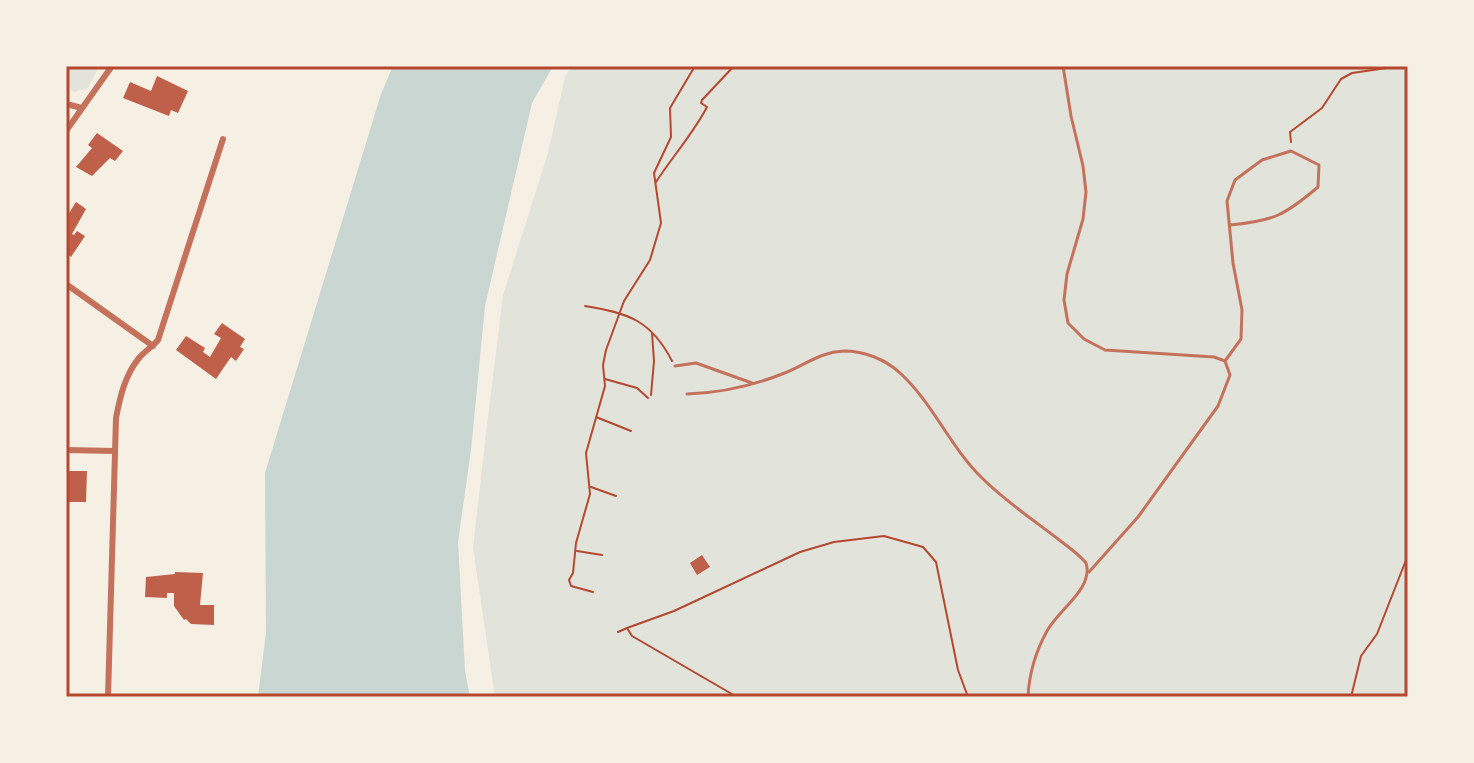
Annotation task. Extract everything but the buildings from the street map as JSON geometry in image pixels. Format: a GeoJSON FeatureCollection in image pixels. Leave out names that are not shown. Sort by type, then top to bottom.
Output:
{"type":"FeatureCollection","features":[{"type":"Feature","properties":{"kind":"street"},"geometry":{"type":"LineString","coordinates":[[66,131],[112,66]]}},
{"type":"Feature","properties":{"kind":"street"},"geometry":{"type":"LineString","coordinates":[[66,104],[82,108]]}},
{"type":"Feature","properties":{"kind":"street"},"geometry":{"type":"LineString","coordinates":[[108,697],[116,418],[126,380],[139,357],[158,340],[223,139]]}},
{"type":"Feature","properties":{"kind":"street"},"geometry":{"type":"LineString","coordinates":[[66,284],[153,346]]}},
{"type":"Feature","properties":{"kind":"street"},"geometry":{"type":"LineString","coordinates":[[66,450],[115,451]]}},
{"type":"Feature","properties":{"kind":"lane"},"geometry":{"type":"LineString","coordinates":[[1063,66],[1086,192],[1083,219],[1067,274],[1064,300],[1068,323],[1084,339],[1105,350],[1214,357],[1225,361]]}},
{"type":"Feature","properties":{"kind":"lane"},"geometry":{"type":"LineString","coordinates":[[1225,361],[1241,339],[1242,310],[1233,263],[1227,201],[1235,180],[1262,160],[1291,151],[1319,165],[1318,187],[1292,209],[1266,222],[1230,225]]}},
{"type":"Feature","properties":{"kind":"lane"},"geometry":{"type":"LineString","coordinates":[[687,394],[718,393],[782,374],[811,358],[828,353],[857,352],[884,361],[910,384],[966,462],[1082,558],[1089,572]]}},
{"type":"Feature","properties":{"kind":"lane"},"geometry":{"type":"LineString","coordinates":[[1028,697],[1031,671],[1038,650],[1056,618],[1086,582],[1089,572],[1138,517],[1218,406],[1230,375],[1225,361]]}},
{"type":"Feature","properties":{"kind":"lane"},"geometry":{"type":"LineString","coordinates":[[675,366],[685,362],[696,363],[752,383]]}},
{"type":"Feature","properties":{"kind":"path"},"geometry":{"type":"LineString","coordinates":[[593,592],[571,586],[569,580],[589,486],[586,453],[605,386],[603,365],[624,301],[650,260],[661,223],[654,173],[671,137],[670,108],[695,66]]}},
{"type":"Feature","properties":{"kind":"path"},"geometry":{"type":"LineString","coordinates":[[655,183],[702,118],[707,107],[701,103],[702,100],[734,66]]}},
{"type":"Feature","properties":{"kind":"path"},"geometry":{"type":"LineString","coordinates":[[1291,151],[1290,132],[1322,108],[1341,79],[1352,73],[1401,66]]}},
{"type":"Feature","properties":{"kind":"path"},"geometry":{"type":"LineString","coordinates":[[585,306],[621,312],[637,319],[666,349],[675,366]]}},
{"type":"Feature","properties":{"kind":"path"},"geometry":{"type":"LineString","coordinates":[[604,378],[637,388],[649,396],[654,361],[652,332]]}},
{"type":"Feature","properties":{"kind":"path"},"geometry":{"type":"LineString","coordinates":[[595,417],[631,431]]}},
{"type":"Feature","properties":{"kind":"path"},"geometry":{"type":"LineString","coordinates":[[589,486],[616,496]]}},
{"type":"Feature","properties":{"kind":"path"},"geometry":{"type":"LineString","coordinates":[[618,632],[674,611],[800,552],[834,542],[884,536],[923,547],[936,562],[958,670],[968,697]]}},
{"type":"Feature","properties":{"kind":"path"},"geometry":{"type":"LineString","coordinates":[[576,551],[602,555]]}},
{"type":"Feature","properties":{"kind":"path"},"geometry":{"type":"LineString","coordinates":[[1351,697],[1361,656],[1377,634],[1408,555]]}},
{"type":"Feature","properties":{"kind":"path"},"geometry":{"type":"LineString","coordinates":[[627,628],[632,636],[737,697]]}},
{"type":"Feature","properties":{"kind":"shaded area"},"geometry":{"type":"Polygon","coordinates":[[[66,66],[99,66],[88,88],[74,92],[66,85],[66,66]]]}},
{"type":"Feature","properties":{"kind":"shaded area"},"geometry":{"type":"Polygon","coordinates":[[[393,66],[553,66],[532,103],[485,306],[471,450],[458,542],[465,671],[470,697],[258,697],[266,633],[265,473],[381,94],[393,66]]]}},
{"type":"Feature","properties":{"kind":"shaded area"},"geometry":{"type":"Polygon","coordinates":[[[571,66],[1408,66],[1408,697],[495,697],[473,548],[487,425],[503,295],[548,153],[565,77],[571,66]]]}}]}
